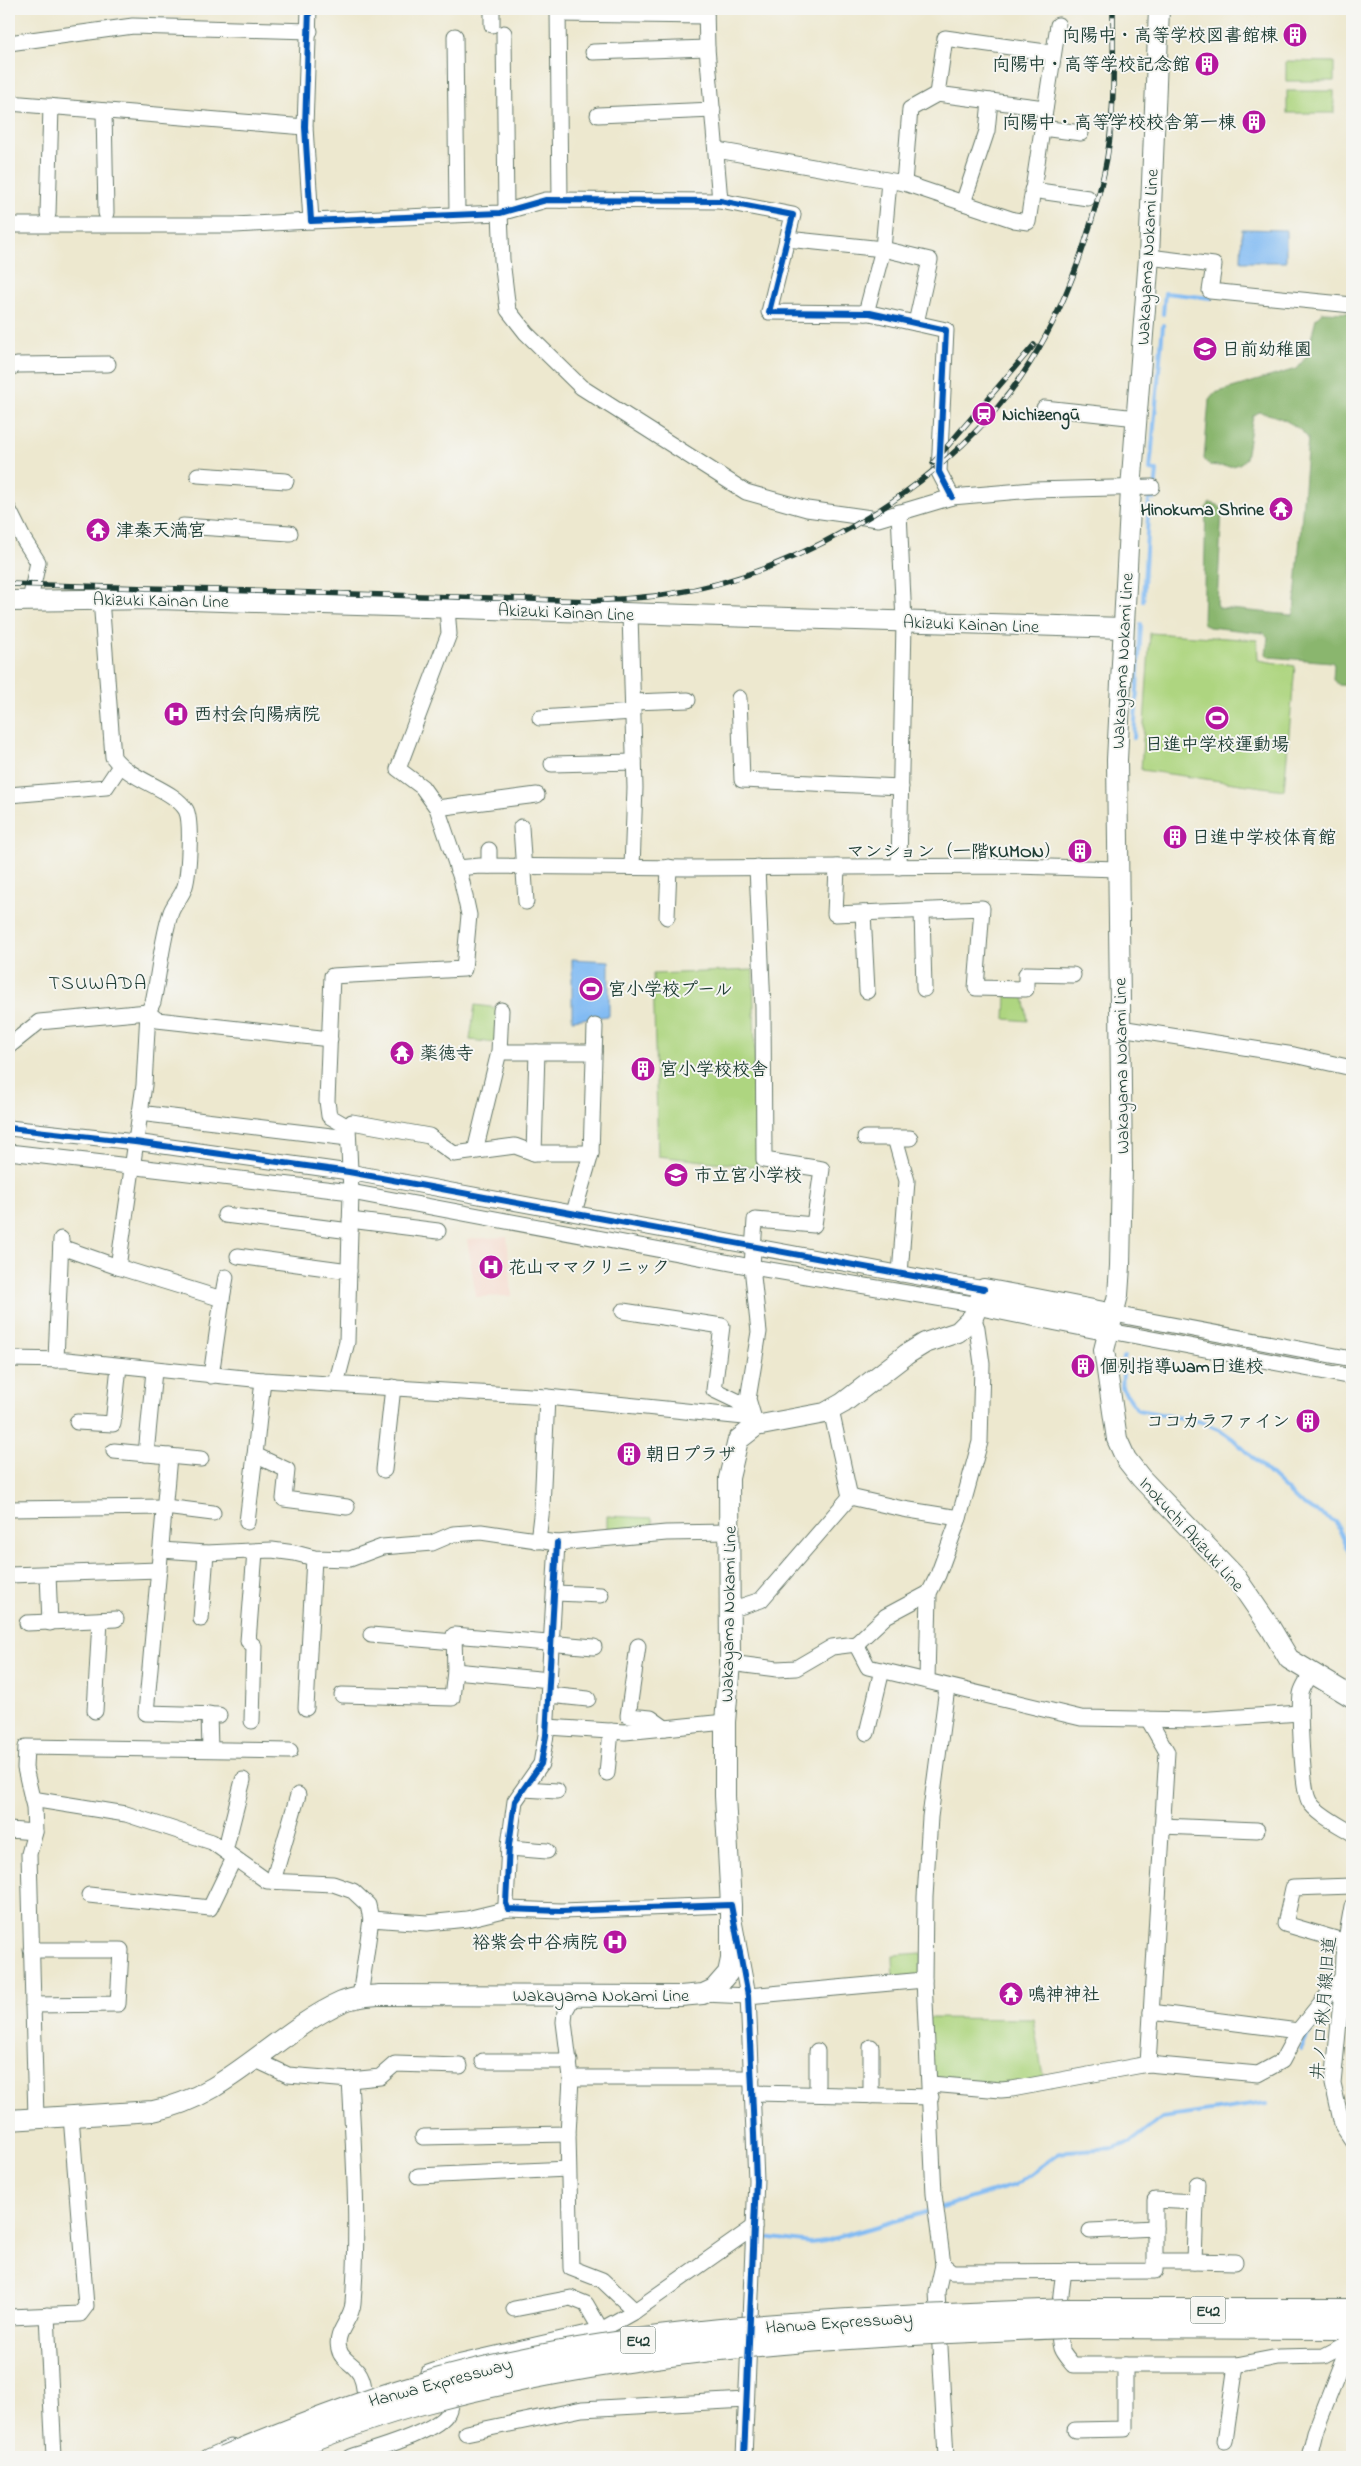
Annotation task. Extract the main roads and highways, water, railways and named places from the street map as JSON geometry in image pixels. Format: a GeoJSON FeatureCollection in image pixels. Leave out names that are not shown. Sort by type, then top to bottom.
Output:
{"type":"FeatureCollection","features":[{"type":"Feature","properties":{"kind":"highway","name":"Hanwa Expressway"},"geometry":{"type":"LineString","coordinates":[[268,2457],[346,2428],[425,2402],[579,2368],[680,2353],[1068,2319]]}},
{"type":"Feature","properties":{"kind":"highway","name":"Hanwa Expressway"},"geometry":{"type":"LineString","coordinates":[[224,2457],[340,2410],[420,2385],[566,2351],[678,2335],[832,2320],[1068,2319],[1348,2326]]}},
{"type":"Feature","properties":{"kind":"main road","name":"Wakayama Nokami Line"},"geometry":{"type":"LineString","coordinates":[[9,2120],[154,2111],[171,2108],[224,2082],[308,2020],[343,2001],[360,1997],[379,1995],[703,1994],[714,1989],[728,1973],[731,1958],[731,1905],[724,1796],[725,1722],[730,1663],[729,1478],[733,1454],[738,1440],[755,1422],[825,1413],[831,1410],[907,1354],[925,1343],[945,1338],[958,1332],[979,1304],[1112,1322],[1120,1266],[1122,1168],[1117,760],[1131,488],[1149,257],[1159,9]]}},
{"type":"Feature","properties":{"kind":"main road","name":"Akizuki Kainan Line"},"geometry":{"type":"LineString","coordinates":[[9,601],[101,599],[1123,628]]}},
{"type":"Feature","properties":{"kind":"main road","name":"Inokuchi Akizuki Line"},"geometry":{"type":"LineString","coordinates":[[1112,1322],[1104,1350],[1117,1439],[1126,1459],[1141,1478],[1235,1576],[1289,1659],[1352,1697]]}},
{"type":"Feature","properties":{"kind":"water"},"geometry":{"type":"Polygon","coordinates":[[[1242,229],[1286,230],[1286,262],[1241,262],[1242,229]]]}},
{"type":"Feature","properties":{"kind":"water","name":"宮小学校プール"},"geometry":{"type":"Polygon","coordinates":[[[572,959],[609,961],[609,1016],[572,1020],[572,959]]]}},
{"type":"Feature","properties":{"kind":"waterway"},"geometry":{"type":"LineString","coordinates":[[1163,314],[1165,293],[1211,298]]}},
{"type":"Feature","properties":{"kind":"waterway"},"geometry":{"type":"LineString","coordinates":[[1143,601],[1149,499],[1154,499],[1157,471],[1150,470],[1163,325]]}},
{"type":"Feature","properties":{"kind":"waterway"},"geometry":{"type":"LineString","coordinates":[[1134,738],[1141,624]]}},
{"type":"Feature","properties":{"kind":"waterway"},"geometry":{"type":"LineString","coordinates":[[1124,1357],[1122,1388],[1138,1410],[1202,1422],[1220,1430],[1233,1439],[1300,1503],[1336,1522],[1352,1558]]}},
{"type":"Feature","properties":{"kind":"waterway"},"geometry":{"type":"LineString","coordinates":[[1301,2049],[1307,2036],[1335,1998]]}},
{"type":"Feature","properties":{"kind":"waterway"},"geometry":{"type":"LineString","coordinates":[[942,2207],[1015,2185],[1058,2154],[1068,2151],[1114,2148],[1131,2142],[1162,2118],[1266,2103]]}},
{"type":"Feature","properties":{"kind":"waterway"},"geometry":{"type":"LineString","coordinates":[[764,2237],[811,2243],[825,2241],[930,2211]]}},
{"type":"Feature","properties":{"kind":"railway"},"geometry":{"type":"LineString","coordinates":[[9,584],[594,601],[669,594],[720,583],[772,566],[823,542],[873,514],[920,481],[962,445],[1000,405],[1043,341],[1075,271],[1104,173],[1112,112],[1113,9]]}},
{"type":"Feature","properties":{"kind":"railway"},"geometry":{"type":"LineString","coordinates":[[933,463],[1034,345]]}},
{"type":"Feature","properties":{"kind":"place","name":"向陽中・高等学校図書館棟"},"geometry":{"type":"Point","coordinates":[1295,35]}},
{"type":"Feature","properties":{"kind":"place","name":"向陽中・高等学校記念館"},"geometry":{"type":"Point","coordinates":[1207,64]}},
{"type":"Feature","properties":{"kind":"place","name":"向陽中・高等学校校舎第一棟"},"geometry":{"type":"Point","coordinates":[1254,122]}},
{"type":"Feature","properties":{"kind":"place","name":"日前幼稚園"},"geometry":{"type":"Point","coordinates":[1205,349]}},
{"type":"Feature","properties":{"kind":"place","name":"Nichizengū"},"geometry":{"type":"Point","coordinates":[984,414]}},
{"type":"Feature","properties":{"kind":"place","name":"Hinokuma Shrine"},"geometry":{"type":"Point","coordinates":[1281,509]}},
{"type":"Feature","properties":{"kind":"place","name":"津秦天満宮"},"geometry":{"type":"Point","coordinates":[98,530]}},
{"type":"Feature","properties":{"kind":"place","name":"西村会向陽病院"},"geometry":{"type":"Point","coordinates":[176,714]}},
{"type":"Feature","properties":{"kind":"place","name":"日進中学校運動場"},"geometry":{"type":"Point","coordinates":[1217,718]}},
{"type":"Feature","properties":{"kind":"place","name":"日進中学校体育館"},"geometry":{"type":"Point","coordinates":[1175,837]}},
{"type":"Feature","properties":{"kind":"place","name":"マンション（一階KUMON）"},"geometry":{"type":"Point","coordinates":[1080,851]}},
{"type":"Feature","properties":{"kind":"place","name":"宮小学校プール"},"geometry":{"type":"Point","coordinates":[591,989]}},
{"type":"Feature","properties":{"kind":"place","name":"薬徳寺"},"geometry":{"type":"Point","coordinates":[402,1053]}},
{"type":"Feature","properties":{"kind":"place","name":"宮小学校校舎"},"geometry":{"type":"Point","coordinates":[643,1069]}},
{"type":"Feature","properties":{"kind":"place","name":"市立宮小学校"},"geometry":{"type":"Point","coordinates":[676,1175]}},
{"type":"Feature","properties":{"kind":"place","name":"花山ママクリニック"},"geometry":{"type":"Point","coordinates":[491,1267]}},
{"type":"Feature","properties":{"kind":"place","name":"個別指導Wam日進校"},"geometry":{"type":"Point","coordinates":[1083,1366]}},
{"type":"Feature","properties":{"kind":"place","name":"ココカラファイン"},"geometry":{"type":"Point","coordinates":[1308,1421]}},
{"type":"Feature","properties":{"kind":"place","name":"朝日プラザ"},"geometry":{"type":"Point","coordinates":[629,1454]}},
{"type":"Feature","properties":{"kind":"place","name":"裕紫会中谷病院"},"geometry":{"type":"Point","coordinates":[615,1942]}},
{"type":"Feature","properties":{"kind":"place","name":"鳴神神社"},"geometry":{"type":"Point","coordinates":[1011,1994]}},
{"type":"Feature","properties":{"kind":"district","name":"TSUWADA"},"geometry":{"type":"Point","coordinates":[98,982]}}]}
